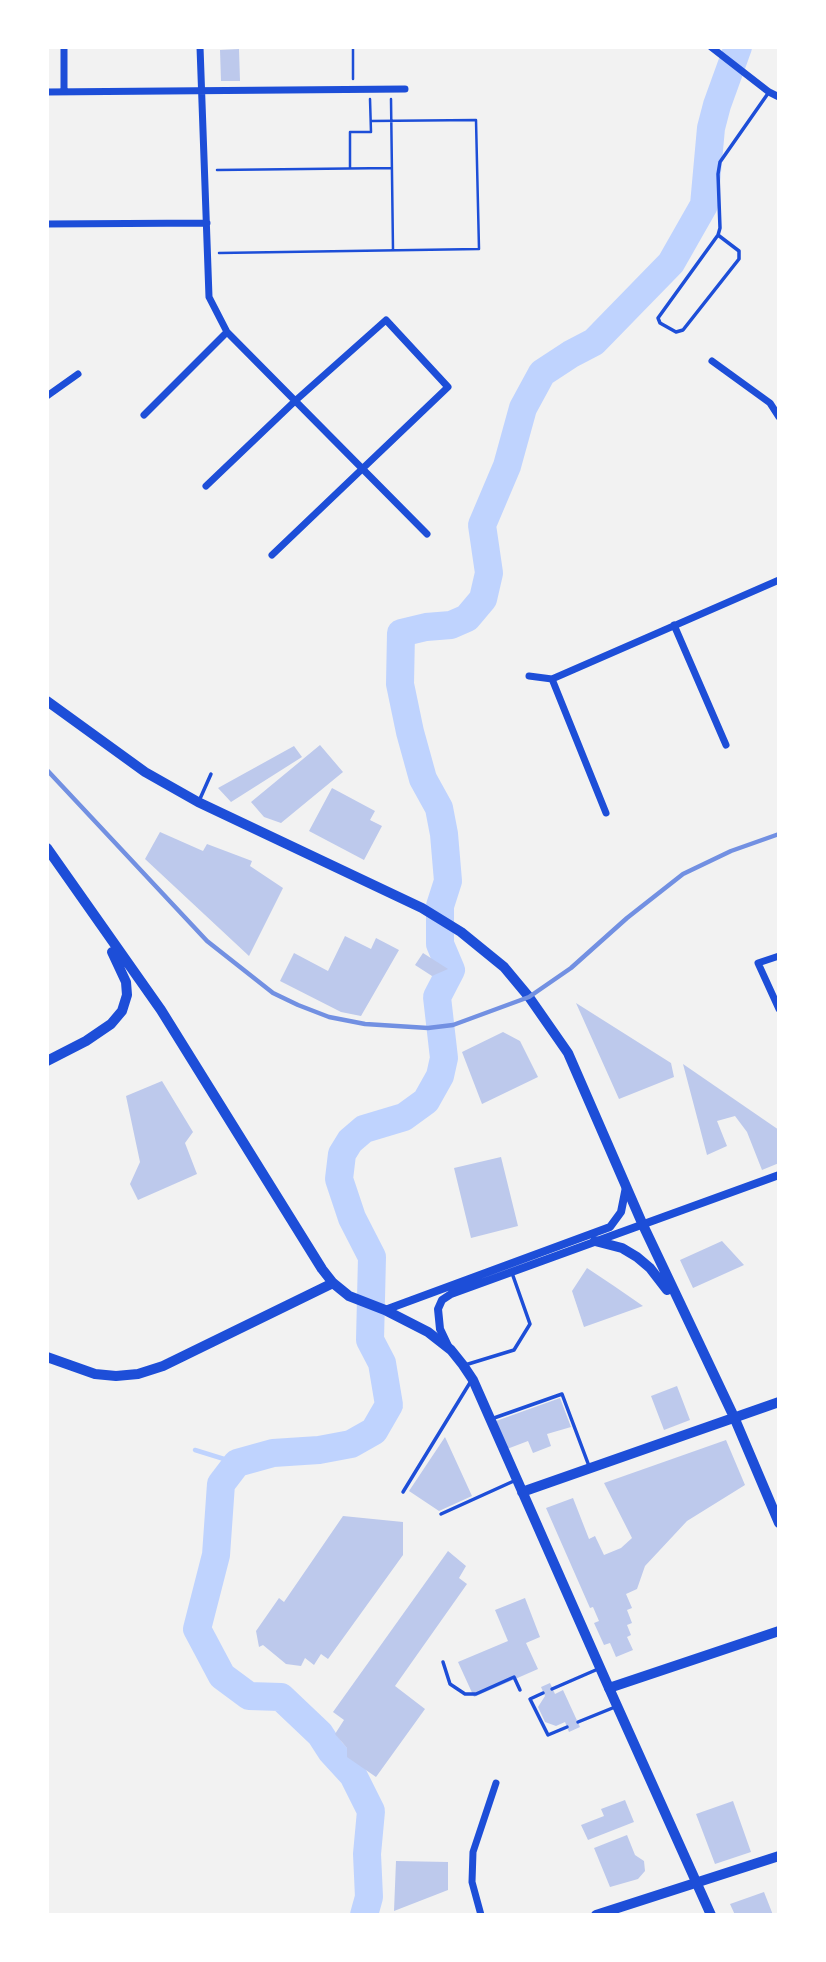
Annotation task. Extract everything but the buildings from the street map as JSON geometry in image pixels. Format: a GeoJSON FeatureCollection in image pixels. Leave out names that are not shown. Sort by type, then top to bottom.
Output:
{"type":"FeatureCollection","features":[{"type":"Feature","properties":{"kind":"main road"},"geometry":{"type":"LineString","coordinates":[[47,701],[117,754],[198,802],[422,908],[461,932],[505,967],[568,1053],[642,1223],[734,1418],[779,1523]]}},
{"type":"Feature","properties":{"kind":"main road"},"geometry":{"type":"LineString","coordinates":[[47,848],[92,916],[161,1010],[333,1283],[349,1296],[383,1309],[428,1332],[451,1350],[463,1365],[711,1915]]}},
{"type":"Feature","properties":{"kind":"main road"},"geometry":{"type":"LineString","coordinates":[[47,1061],[111,1024],[122,1011],[127,995],[126,982],[92,916]]}},
{"type":"Feature","properties":{"kind":"main road"},"geometry":{"type":"LineString","coordinates":[[595,1241],[622,1248],[637,1257],[650,1268],[680,1306]]}},
{"type":"Feature","properties":{"kind":"main road"},"geometry":{"type":"LineString","coordinates":[[47,1357],[95,1374],[116,1377],[138,1374],[163,1366],[333,1283]]}},
{"type":"Feature","properties":{"kind":"main road"},"geometry":{"type":"LineString","coordinates":[[522,1492],[779,1402]]}},
{"type":"Feature","properties":{"kind":"main road"},"geometry":{"type":"LineString","coordinates":[[609,1688],[779,1631]]}},
{"type":"Feature","properties":{"kind":"main road"},"geometry":{"type":"LineString","coordinates":[[596,1915],[779,1856]]}},
{"type":"Feature","properties":{"kind":"street"},"geometry":{"type":"LineString","coordinates":[[64,47],[64,92]]}},
{"type":"Feature","properties":{"kind":"street"},"geometry":{"type":"LineString","coordinates":[[200,47],[209,297],[227,332],[427,534]]}},
{"type":"Feature","properties":{"kind":"street"},"geometry":{"type":"LineString","coordinates":[[711,48],[779,97]]}},
{"type":"Feature","properties":{"kind":"street"},"geometry":{"type":"LineString","coordinates":[[47,92],[405,89]]}},
{"type":"Feature","properties":{"kind":"street"},"geometry":{"type":"LineString","coordinates":[[47,224],[207,223]]}},
{"type":"Feature","properties":{"kind":"street"},"geometry":{"type":"LineString","coordinates":[[206,486],[295,401],[386,320],[448,387],[272,555]]}},
{"type":"Feature","properties":{"kind":"street"},"geometry":{"type":"LineString","coordinates":[[144,415],[227,332]]}},
{"type":"Feature","properties":{"kind":"street"},"geometry":{"type":"LineString","coordinates":[[712,361],[770,403],[779,417]]}},
{"type":"Feature","properties":{"kind":"street"},"geometry":{"type":"LineString","coordinates":[[47,396],[78,374]]}},
{"type":"Feature","properties":{"kind":"street"},"geometry":{"type":"LineString","coordinates":[[529,676],[552,679],[779,580]]}},
{"type":"Feature","properties":{"kind":"street"},"geometry":{"type":"LineString","coordinates":[[674,625],[726,746]]}},
{"type":"Feature","properties":{"kind":"street"},"geometry":{"type":"LineString","coordinates":[[552,679],[606,813]]}},
{"type":"Feature","properties":{"kind":"street"},"geometry":{"type":"LineString","coordinates":[[779,956],[758,963],[779,1009]]}},
{"type":"Feature","properties":{"kind":"street"},"geometry":{"type":"LineString","coordinates":[[451,1350],[440,1329],[438,1308],[442,1300],[451,1294],[779,1175]]}},
{"type":"Feature","properties":{"kind":"street"},"geometry":{"type":"LineString","coordinates":[[383,1309],[610,1227],[621,1212],[626,1187]]}},
{"type":"Feature","properties":{"kind":"street"},"geometry":{"type":"LineString","coordinates":[[481,1915],[472,1882],[473,1852],[496,1783]]}},
{"type":"Feature","properties":{"kind":"lane"},"geometry":{"type":"LineString","coordinates":[[718,235],[739,251],[739,259],[683,330],[676,332],[660,323],[658,318],[718,235],[718,167],[769,92]]}},
{"type":"Feature","properties":{"kind":"lane"},"geometry":{"type":"LineString","coordinates":[[198,802],[211,774]]}},
{"type":"Feature","properties":{"kind":"lane"},"geometry":{"type":"LineString","coordinates":[[463,1365],[514,1350],[530,1324],[512,1271]]}},
{"type":"Feature","properties":{"kind":"lane"},"geometry":{"type":"LineString","coordinates":[[403,1492],[472,1380]]}},
{"type":"Feature","properties":{"kind":"lane"},"geometry":{"type":"LineString","coordinates":[[490,1420],[562,1394],[590,1468]]}},
{"type":"Feature","properties":{"kind":"lane"},"geometry":{"type":"LineString","coordinates":[[441,1514],[517,1480]]}},
{"type":"Feature","properties":{"kind":"lane"},"geometry":{"type":"LineString","coordinates":[[443,1662],[450,1684],[466,1694],[476,1694],[514,1677],[520,1690]]}},
{"type":"Feature","properties":{"kind":"lane"},"geometry":{"type":"LineString","coordinates":[[552,1689],[600,1668]]}},
{"type":"Feature","properties":{"kind":"lane"},"geometry":{"type":"LineString","coordinates":[[544,1692],[530,1699],[548,1735],[567,1727]]}},
{"type":"Feature","properties":{"kind":"lane"},"geometry":{"type":"LineString","coordinates":[[578,1722],[616,1707]]}},
{"type":"Feature","properties":{"kind":"path"},"geometry":{"type":"LineString","coordinates":[[353,47],[353,89]]}},
{"type":"Feature","properties":{"kind":"path"},"geometry":{"type":"LineString","coordinates":[[350,169],[350,132],[371,132],[370,89]]}},
{"type":"Feature","properties":{"kind":"path"},"geometry":{"type":"LineString","coordinates":[[391,89],[393,250]]}},
{"type":"Feature","properties":{"kind":"path"},"geometry":{"type":"LineString","coordinates":[[209,253],[479,249],[476,120],[371,121]]}},
{"type":"Feature","properties":{"kind":"path"},"geometry":{"type":"LineString","coordinates":[[205,170],[392,168]]}},
{"type":"Feature","properties":{"kind":"waterway"},"geometry":{"type":"LineString","coordinates":[[364,1915],[369,1897],[367,1854],[371,1811],[353,1775],[320,1734],[281,1697],[249,1696],[222,1676],[197,1629],[216,1555],[221,1484],[237,1463],[273,1453],[319,1450],[351,1444],[374,1431],[389,1405],[382,1363],[370,1340],[372,1257],[352,1218],[339,1179],[342,1154],[350,1141],[364,1129],[404,1117],[426,1101],[440,1076],[444,1058],[437,997],[451,970],[440,944],[440,906],[448,881],[444,834],[439,808],[423,779],[410,732],[400,684],[401,633],[451,625],[467,618],[483,599],[489,573],[482,525],[507,466],[523,408],[542,373],[594,342],[671,263],[704,205],[711,128],[738,47]]}},
{"type":"Feature","properties":{"kind":"waterway"},"geometry":{"type":"LineString","coordinates":[[195,1450],[237,1463]]}},
{"type":"Feature","properties":{"kind":"railway"},"geometry":{"type":"LineString","coordinates":[[47,770],[207,941],[273,993],[329,1017],[365,1024],[428,1028],[453,1025],[529,997],[571,968],[627,918],[683,874],[731,851],[779,834]]}}]}
